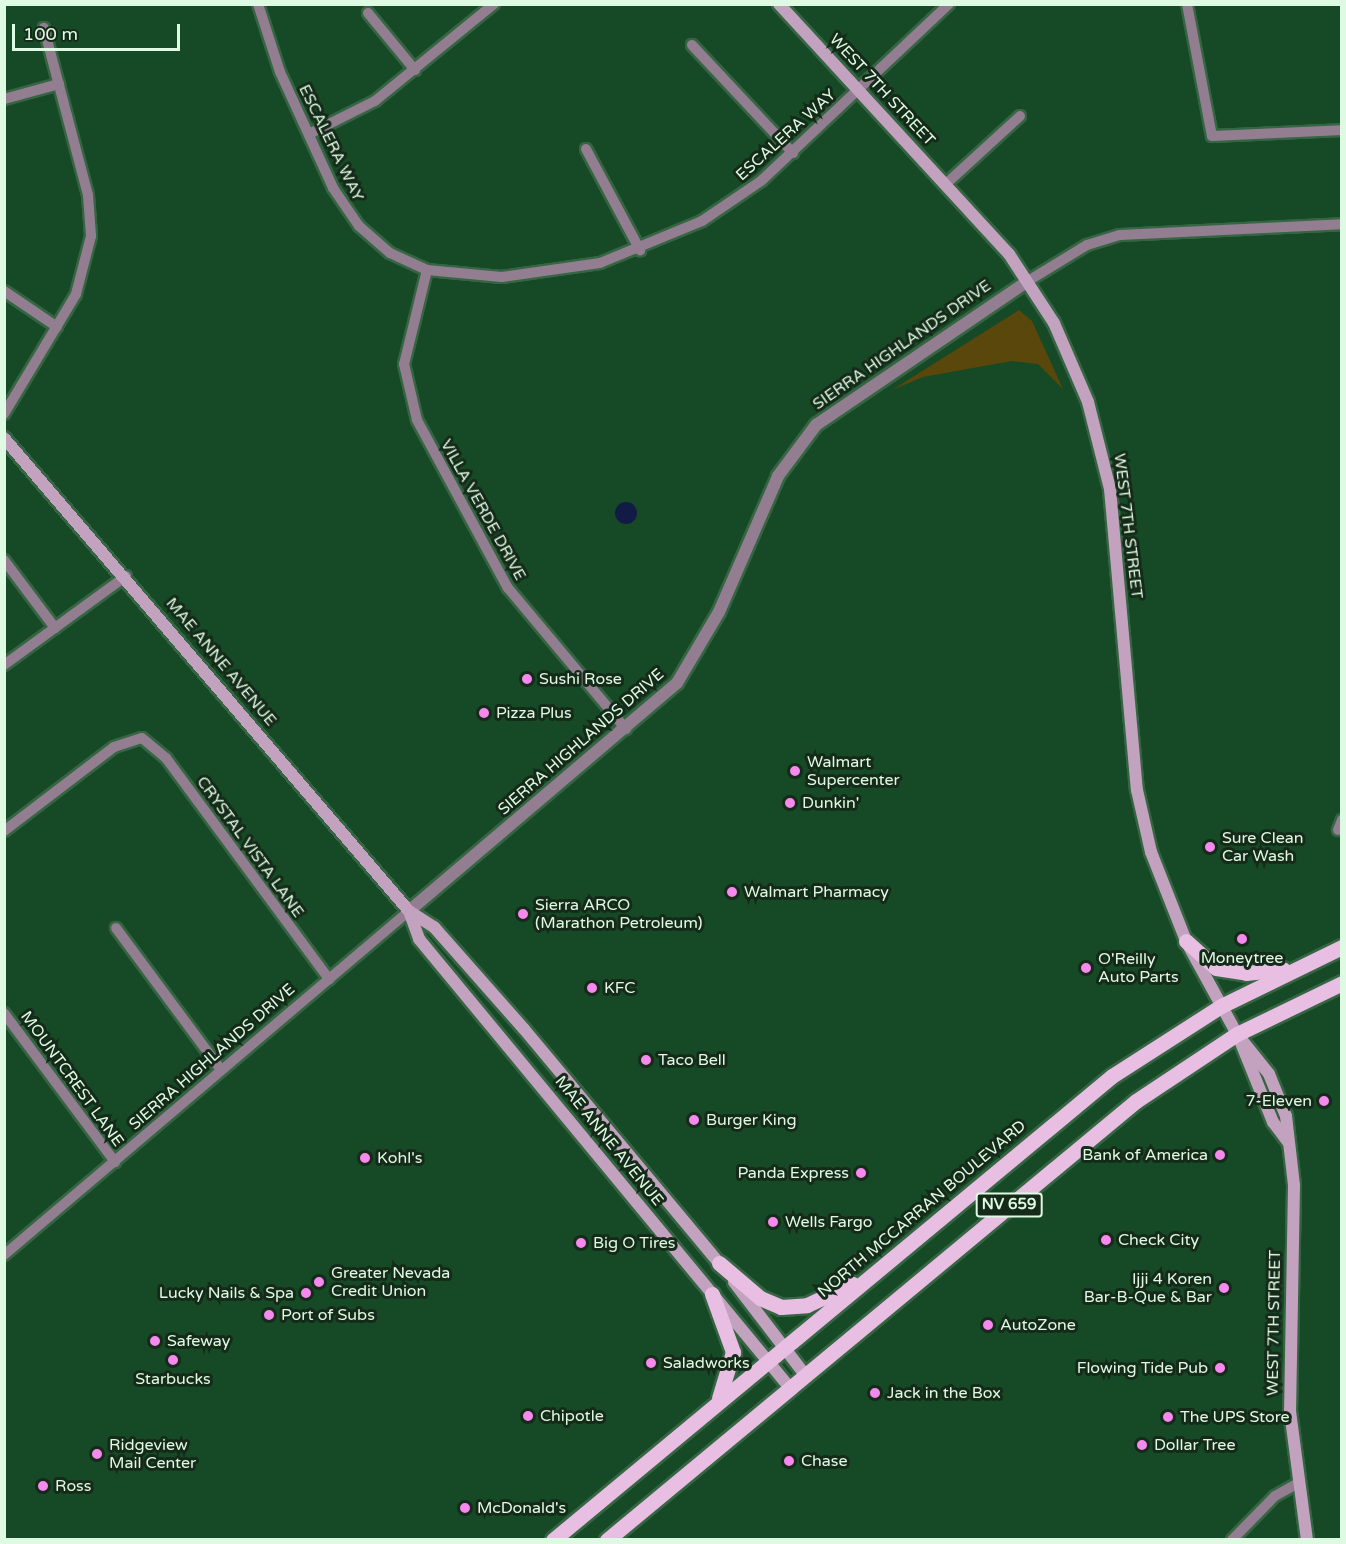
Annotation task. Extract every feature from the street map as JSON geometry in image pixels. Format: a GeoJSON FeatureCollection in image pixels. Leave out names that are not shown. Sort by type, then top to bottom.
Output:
{"type":"FeatureCollection","features":[{"type":"Feature","properties":{"kind":"main road","name":"WEST 7TH STREET"},"geometry":{"type":"LineString","coordinates":[[779,4],[946,183],[1028,281],[1071,357],[1105,463],[1141,813],[1186,940],[1238,1034],[1269,1074],[1286,1116],[1294,1185],[1288,1365],[1298,1483],[1307,1539]]}},
{"type":"Feature","properties":{"kind":"main road","name":"MAE ANNE AVENUE"},"geometry":{"type":"LineString","coordinates":[[4,438],[126,576],[409,911],[434,927],[524,1029],[719,1263],[786,1346],[805,1375]]}},
{"type":"Feature","properties":{"kind":"main road","name":"MAE ANNE AVENUE"},"geometry":{"type":"LineString","coordinates":[[409,911],[419,939],[790,1388]]}},
{"type":"Feature","properties":{"kind":"main road"},"geometry":{"type":"LineString","coordinates":[[1186,940],[1200,958],[1229,972],[1295,967]]}},
{"type":"Feature","properties":{"kind":"main road","name":"NORTH MCCARRAN BOULEVARD"},"geometry":{"type":"LineString","coordinates":[[553,1539],[1112,1076],[1221,1006],[1295,967],[1341,947]]}},
{"type":"Feature","properties":{"kind":"main road","name":"NV 659"},"geometry":{"type":"LineString","coordinates":[[607,1539],[1104,1126],[1238,1034],[1341,983]]}},
{"type":"Feature","properties":{"kind":"main road"},"geometry":{"type":"LineString","coordinates":[[719,1263],[760,1299],[788,1308],[871,1275]]}},
{"type":"Feature","properties":{"kind":"main road"},"geometry":{"type":"LineString","coordinates":[[693,1423],[715,1404],[733,1365],[730,1336],[712,1294]]}},
{"type":"Feature","properties":{"kind":"street","name":"ESCALERA WAY"},"geometry":{"type":"LineString","coordinates":[[258,4],[309,134],[359,226],[390,252],[427,270],[467,277],[534,275],[640,250],[733,202],[793,153],[858,88],[949,4]]}},
{"type":"Feature","properties":{"kind":"street"},"geometry":{"type":"LineString","coordinates":[[309,134],[375,101],[494,4]]}},
{"type":"Feature","properties":{"kind":"street"},"geometry":{"type":"LineString","coordinates":[[1187,4],[1212,136],[1341,130]]}},
{"type":"Feature","properties":{"kind":"street"},"geometry":{"type":"LineString","coordinates":[[368,13],[415,70]]}},
{"type":"Feature","properties":{"kind":"street"},"geometry":{"type":"LineString","coordinates":[[4,414],[57,327],[84,274],[91,236],[88,195],[44,28]]}},
{"type":"Feature","properties":{"kind":"street"},"geometry":{"type":"LineString","coordinates":[[692,45],[793,153]]}},
{"type":"Feature","properties":{"kind":"street"},"geometry":{"type":"LineString","coordinates":[[4,99],[59,84]]}},
{"type":"Feature","properties":{"kind":"street"},"geometry":{"type":"LineString","coordinates":[[946,183],[1020,116]]}},
{"type":"Feature","properties":{"kind":"street"},"geometry":{"type":"LineString","coordinates":[[586,149],[640,250]]}},
{"type":"Feature","properties":{"kind":"street","name":"SIERRA HIGHLANDS DRIVE"},"geometry":{"type":"LineString","coordinates":[[4,1255],[328,979],[627,729],[692,661],[778,476],[816,425],[1028,281],[1087,245],[1120,235],[1341,224]]}},
{"type":"Feature","properties":{"kind":"street","name":"VILLA VERDE DRIVE"},"geometry":{"type":"LineString","coordinates":[[427,270],[404,364],[417,420],[499,575],[627,729]]}},
{"type":"Feature","properties":{"kind":"street"},"geometry":{"type":"LineString","coordinates":[[4,291],[57,327]]}},
{"type":"Feature","properties":{"kind":"street"},"geometry":{"type":"LineString","coordinates":[[4,560],[55,627]]}},
{"type":"Feature","properties":{"kind":"street"},"geometry":{"type":"LineString","coordinates":[[4,665],[126,576]]}},
{"type":"Feature","properties":{"kind":"street","name":"CRYSTAL VISTA LANE"},"geometry":{"type":"LineString","coordinates":[[4,831],[114,747],[142,738],[166,758],[328,979]]}},
{"type":"Feature","properties":{"kind":"street"},"geometry":{"type":"LineString","coordinates":[[116,928],[221,1071]]}},
{"type":"Feature","properties":{"kind":"street","name":"MOUNTCREST LANE"},"geometry":{"type":"LineString","coordinates":[[7,1021],[115,1162]]}},
{"type":"Feature","properties":{"kind":"street"},"geometry":{"type":"LineString","coordinates":[[1232,1539],[1275,1496],[1298,1483]]}},
{"type":"Feature","properties":{"kind":"shaded area"},"geometry":{"type":"Polygon","coordinates":[[[1019,310],[1032,321],[1063,389],[1038,364],[1012,361],[923,377],[892,390],[1019,310]]]}},
{"type":"Feature","properties":{"kind":"water"},"geometry":{"type":"Polygon","coordinates":[[[622,502],[630,502],[637,509],[637,517],[630,524],[622,524],[615,517],[615,509],[622,502]]]}},
{"type":"Feature","properties":{"kind":"place","name":"Sushi Rose"},"geometry":{"type":"Point","coordinates":[527,679]}},
{"type":"Feature","properties":{"kind":"place","name":"Pizza Plus"},"geometry":{"type":"Point","coordinates":[484,713]}},
{"type":"Feature","properties":{"kind":"place","name":"Walmart Supercenter"},"geometry":{"type":"Point","coordinates":[795,771]}},
{"type":"Feature","properties":{"kind":"place","name":"Dunkin'"},"geometry":{"type":"Point","coordinates":[790,803]}},
{"type":"Feature","properties":{"kind":"place","name":"Sure Clean Car Wash"},"geometry":{"type":"Point","coordinates":[1210,847]}},
{"type":"Feature","properties":{"kind":"place","name":"Walmart Pharmacy"},"geometry":{"type":"Point","coordinates":[732,892]}},
{"type":"Feature","properties":{"kind":"place","name":"Sierra ARCO (Marathon Petroleum)"},"geometry":{"type":"Point","coordinates":[523,914]}},
{"type":"Feature","properties":{"kind":"place","name":"Moneytree"},"geometry":{"type":"Point","coordinates":[1242,939]}},
{"type":"Feature","properties":{"kind":"place","name":"O'Reilly Auto Parts"},"geometry":{"type":"Point","coordinates":[1086,968]}},
{"type":"Feature","properties":{"kind":"place","name":"KFC"},"geometry":{"type":"Point","coordinates":[592,988]}},
{"type":"Feature","properties":{"kind":"place","name":"Taco Bell"},"geometry":{"type":"Point","coordinates":[646,1060]}},
{"type":"Feature","properties":{"kind":"place","name":"7-Eleven"},"geometry":{"type":"Point","coordinates":[1324,1101]}},
{"type":"Feature","properties":{"kind":"place","name":"Burger King"},"geometry":{"type":"Point","coordinates":[694,1120]}},
{"type":"Feature","properties":{"kind":"place","name":"Bank of America"},"geometry":{"type":"Point","coordinates":[1220,1155]}},
{"type":"Feature","properties":{"kind":"place","name":"Kohl's"},"geometry":{"type":"Point","coordinates":[365,1158]}},
{"type":"Feature","properties":{"kind":"place","name":"Panda Express"},"geometry":{"type":"Point","coordinates":[861,1173]}},
{"type":"Feature","properties":{"kind":"place","name":"Wells Fargo"},"geometry":{"type":"Point","coordinates":[773,1222]}},
{"type":"Feature","properties":{"kind":"place","name":"Check City"},"geometry":{"type":"Point","coordinates":[1106,1240]}},
{"type":"Feature","properties":{"kind":"place","name":"Big O Tires"},"geometry":{"type":"Point","coordinates":[581,1243]}},
{"type":"Feature","properties":{"kind":"place","name":"Greater Nevada Credit Union"},"geometry":{"type":"Point","coordinates":[319,1282]}},
{"type":"Feature","properties":{"kind":"place","name":"Ijji 4 Koren Bar-B-Que & Bar"},"geometry":{"type":"Point","coordinates":[1224,1288]}},
{"type":"Feature","properties":{"kind":"place","name":"Lucky Nails & Spa"},"geometry":{"type":"Point","coordinates":[306,1293]}},
{"type":"Feature","properties":{"kind":"place","name":"Port of Subs"},"geometry":{"type":"Point","coordinates":[269,1315]}},
{"type":"Feature","properties":{"kind":"place","name":"AutoZone"},"geometry":{"type":"Point","coordinates":[988,1325]}},
{"type":"Feature","properties":{"kind":"place","name":"Safeway"},"geometry":{"type":"Point","coordinates":[155,1341]}},
{"type":"Feature","properties":{"kind":"place","name":"Starbucks"},"geometry":{"type":"Point","coordinates":[173,1360]}},
{"type":"Feature","properties":{"kind":"place","name":"Saladworks"},"geometry":{"type":"Point","coordinates":[651,1363]}},
{"type":"Feature","properties":{"kind":"place","name":"Flowing Tide Pub"},"geometry":{"type":"Point","coordinates":[1220,1368]}},
{"type":"Feature","properties":{"kind":"place","name":"Jack in the Box"},"geometry":{"type":"Point","coordinates":[875,1393]}},
{"type":"Feature","properties":{"kind":"place","name":"Chipotle"},"geometry":{"type":"Point","coordinates":[528,1416]}},
{"type":"Feature","properties":{"kind":"place","name":"The UPS Store"},"geometry":{"type":"Point","coordinates":[1168,1417]}},
{"type":"Feature","properties":{"kind":"place","name":"Dollar Tree"},"geometry":{"type":"Point","coordinates":[1142,1445]}},
{"type":"Feature","properties":{"kind":"place","name":"Ridgeview Mail Center"},"geometry":{"type":"Point","coordinates":[97,1454]}},
{"type":"Feature","properties":{"kind":"place","name":"Chase"},"geometry":{"type":"Point","coordinates":[789,1461]}},
{"type":"Feature","properties":{"kind":"place","name":"Ross"},"geometry":{"type":"Point","coordinates":[43,1486]}},
{"type":"Feature","properties":{"kind":"place","name":"McDonald's"},"geometry":{"type":"Point","coordinates":[465,1508]}}]}
